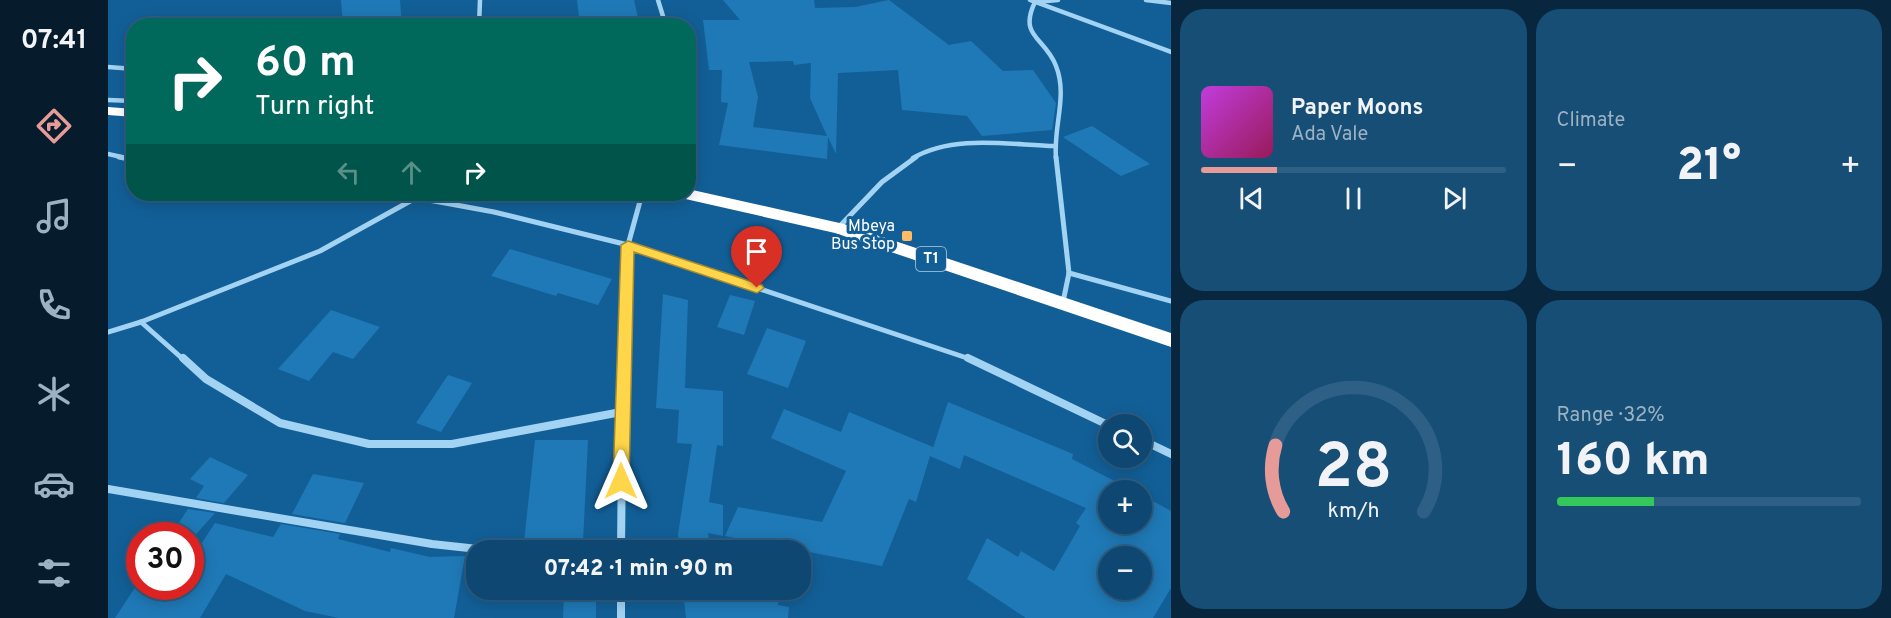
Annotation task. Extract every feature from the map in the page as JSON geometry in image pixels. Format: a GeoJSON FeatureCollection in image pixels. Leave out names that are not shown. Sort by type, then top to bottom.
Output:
{"type":"FeatureCollection","features":[{"type":"Feature","properties":{"kind":"highway"},"geometry":{"type":"LineString","coordinates":[[108,111],[126,112]]}},
{"type":"Feature","properties":{"kind":"highway","name":"T1"},"geometry":{"type":"LineString","coordinates":[[696,196],[838,228],[1064,302],[1171,340]]}},
{"type":"Feature","properties":{"kind":"street"},"geometry":{"type":"LineString","coordinates":[[479,18],[480,0]]}},
{"type":"Feature","properties":{"kind":"street"},"geometry":{"type":"LineString","coordinates":[[658,0],[664,18]]}},
{"type":"Feature","properties":{"kind":"street"},"geometry":{"type":"LineString","coordinates":[[1032,1],[1058,0]]}},
{"type":"Feature","properties":{"kind":"street"},"geometry":{"type":"LineString","coordinates":[[1146,0],[1171,3]]}},
{"type":"Feature","properties":{"kind":"street"},"geometry":{"type":"LineString","coordinates":[[1032,1],[1171,52]]}},
{"type":"Feature","properties":{"kind":"street"},"geometry":{"type":"LineString","coordinates":[[1032,1],[1028,25],[1033,35],[1049,51],[1058,68],[1062,94],[1055,146],[1070,273],[1064,302]]}},
{"type":"Feature","properties":{"kind":"street"},"geometry":{"type":"LineString","coordinates":[[108,67],[126,68]]}},
{"type":"Feature","properties":{"kind":"street"},"geometry":{"type":"LineString","coordinates":[[108,100],[126,101]]}},
{"type":"Feature","properties":{"kind":"street"},"geometry":{"type":"LineString","coordinates":[[838,228],[876,188],[912,159],[936,148],[1055,146]]}},
{"type":"Feature","properties":{"kind":"street"},"geometry":{"type":"LineString","coordinates":[[108,154],[126,158]]}},
{"type":"Feature","properties":{"kind":"street"},"geometry":{"type":"LineString","coordinates":[[108,332],[141,322],[320,251],[411,201]]}},
{"type":"Feature","properties":{"kind":"street"},"geometry":{"type":"LineString","coordinates":[[433,201],[494,212],[628,245],[973,360],[1098,419]]}},
{"type":"Feature","properties":{"kind":"street"},"geometry":{"type":"LineString","coordinates":[[621,540],[621,412],[628,245],[640,201]]}},
{"type":"Feature","properties":{"kind":"street"},"geometry":{"type":"LineString","coordinates":[[1070,273],[1171,301]]}},
{"type":"Feature","properties":{"kind":"street"},"geometry":{"type":"LineString","coordinates":[[141,322],[206,379],[280,423],[369,444],[452,444],[621,412]]}},
{"type":"Feature","properties":{"kind":"street"},"geometry":{"type":"LineString","coordinates":[[1152,445],[1171,454]]}},
{"type":"Feature","properties":{"kind":"street"},"geometry":{"type":"LineString","coordinates":[[108,489],[432,544],[466,548]]}},
{"type":"Feature","properties":{"kind":"street"},"geometry":{"type":"LineString","coordinates":[[621,600],[621,618]]}},
{"type":"Feature","properties":{"kind":"building"},"geometry":{"type":"Polygon","coordinates":[[[341,0],[400,0],[401,18],[342,18],[341,0]]]}},
{"type":"Feature","properties":{"kind":"building"},"geometry":{"type":"Polygon","coordinates":[[[577,0],[634,0],[638,18],[579,18],[577,0]]]}},
{"type":"Feature","properties":{"kind":"building"},"geometry":{"type":"Polygon","coordinates":[[[723,0],[814,0],[815,8],[855,7],[889,0],[949,45],[971,41],[1003,71],[1033,70],[1056,103],[1052,130],[982,136],[967,116],[902,110],[898,70],[838,73],[836,154],[828,137],[827,159],[719,145],[728,103],[721,102],[722,70],[709,70],[703,20],[740,20],[723,0]],[[793,61],[749,62],[758,97],[753,127],[827,136],[810,98],[811,63],[794,65],[793,61]]]}},
{"type":"Feature","properties":{"kind":"building"},"geometry":{"type":"Polygon","coordinates":[[[1092,126],[1150,164],[1121,176],[1063,137],[1092,126]]]}},
{"type":"Feature","properties":{"kind":"building"},"geometry":{"type":"Polygon","coordinates":[[[510,249],[612,279],[598,305],[558,293],[556,296],[491,276],[510,249]]]}},
{"type":"Feature","properties":{"kind":"building"},"geometry":{"type":"Polygon","coordinates":[[[663,294],[688,300],[685,388],[723,391],[723,446],[717,445],[709,502],[723,505],[723,536],[708,533],[709,540],[678,540],[692,444],[677,443],[679,410],[656,408],[663,294]]]}},
{"type":"Feature","properties":{"kind":"building"},"geometry":{"type":"Polygon","coordinates":[[[730,295],[755,301],[744,335],[717,327],[730,295]]]}},
{"type":"Feature","properties":{"kind":"building"},"geometry":{"type":"Polygon","coordinates":[[[331,310],[380,327],[353,359],[333,352],[309,381],[278,369],[331,310]]]}},
{"type":"Feature","properties":{"kind":"building"},"geometry":{"type":"Polygon","coordinates":[[[767,328],[806,341],[788,388],[747,374],[767,328]]]}},
{"type":"Feature","properties":{"kind":"building"},"geometry":{"type":"Polygon","coordinates":[[[448,375],[472,383],[441,432],[416,423],[448,375]]]}},
{"type":"Feature","properties":{"kind":"building"},"geometry":{"type":"Polygon","coordinates":[[[948,402],[1073,454],[1072,459],[1113,480],[1098,480],[1098,534],[1152,534],[1152,501],[1171,511],[1171,588],[1153,618],[1026,618],[967,579],[987,538],[1018,557],[1021,551],[1054,571],[1080,526],[1076,523],[1086,508],[964,455],[960,469],[930,456],[916,502],[909,499],[882,566],[811,552],[811,540],[746,540],[725,536],[738,507],[822,522],[846,471],[771,438],[784,409],[841,432],[849,412],[933,447],[932,451],[948,402]]]}},
{"type":"Feature","properties":{"kind":"building"},"geometry":{"type":"Polygon","coordinates":[[[535,440],[588,440],[583,540],[524,540],[535,440]]]}},
{"type":"Feature","properties":{"kind":"building"},"geometry":{"type":"Polygon","coordinates":[[[210,457],[248,475],[224,503],[196,498],[204,486],[190,479],[210,457]]]}},
{"type":"Feature","properties":{"kind":"building"},"geometry":{"type":"Polygon","coordinates":[[[313,474],[364,483],[345,523],[292,514],[313,474]]]}},
{"type":"Feature","properties":{"kind":"building"},"geometry":{"type":"Polygon","coordinates":[[[188,509],[215,513],[204,525],[204,522],[179,522],[188,509]]]}},
{"type":"Feature","properties":{"kind":"building"},"geometry":{"type":"Polygon","coordinates":[[[215,523],[273,537],[281,524],[340,534],[338,539],[390,552],[391,548],[430,557],[465,556],[454,618],[339,618],[305,611],[226,574],[200,618],[115,618],[127,600],[204,600],[204,540],[215,523]]]}},
{"type":"Feature","properties":{"kind":"building"},"geometry":{"type":"Polygon","coordinates":[[[564,600],[596,600],[596,618],[563,618],[564,600]]]}},
{"type":"Feature","properties":{"kind":"building"},"geometry":{"type":"Polygon","coordinates":[[[684,600],[778,600],[778,605],[789,607],[788,618],[686,618],[684,600]]]}},
{"type":"Feature","properties":{"kind":"place","name":"Mbeya Bus Stop"},"geometry":{"type":"Point","coordinates":[907,236]}},
{"type":"Feature","properties":{"kind":"route"},"geometry":{"type":"LineString","coordinates":[[621,481],[621,412],[628,245],[757,288]]}}]}
